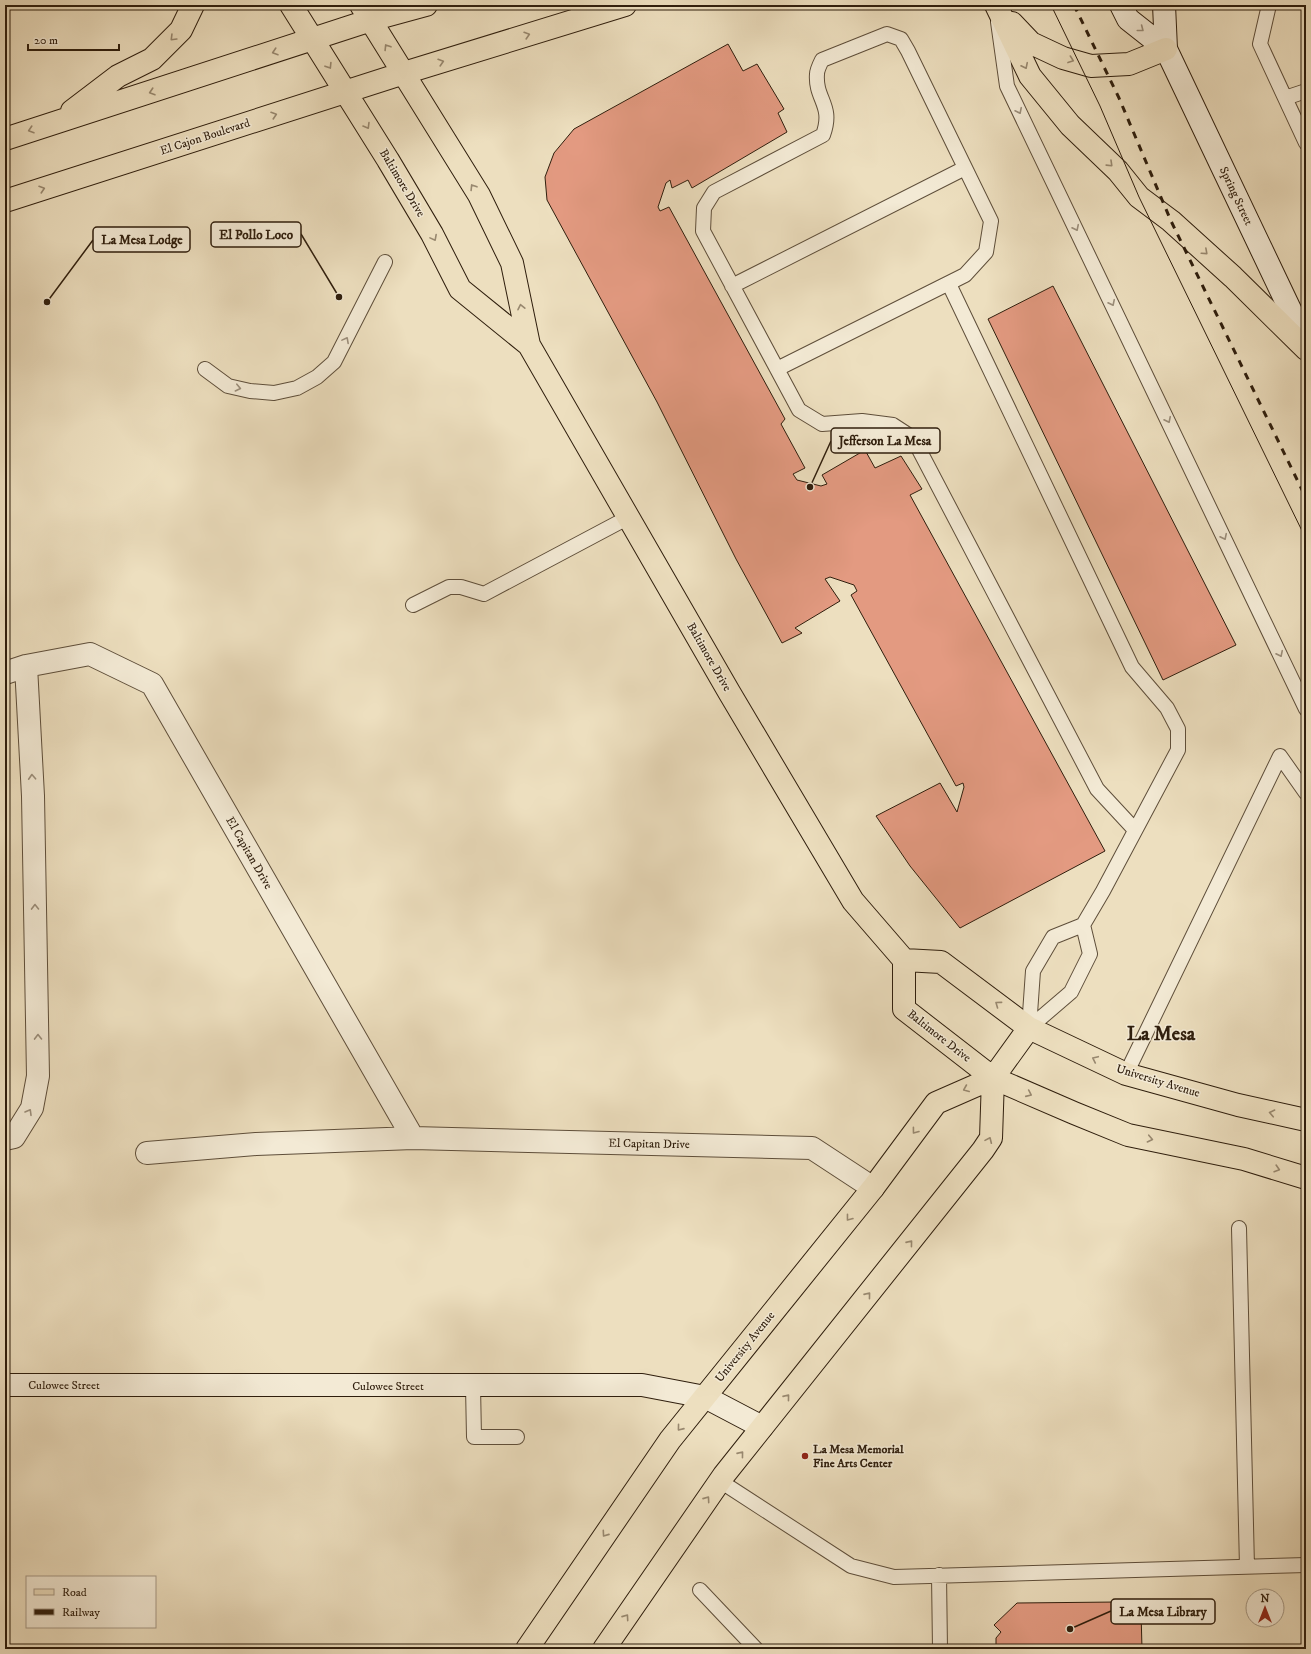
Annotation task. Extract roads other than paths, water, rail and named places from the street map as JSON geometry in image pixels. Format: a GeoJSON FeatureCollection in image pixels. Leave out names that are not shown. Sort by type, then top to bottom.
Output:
{"type":"FeatureCollection","features":[{"type":"Feature","properties":{"kind":"main road"},"geometry":{"type":"LineString","coordinates":[[58,122],[118,76],[152,59],[181,30],[192,5]]}},
{"type":"Feature","properties":{"kind":"main road","name":"Baltimore Drive"},"geometry":{"type":"LineString","coordinates":[[291,5],[432,234],[460,289],[529,345]]}},
{"type":"Feature","properties":{"kind":"main road"},"geometry":{"type":"LineString","coordinates":[[5,138],[312,39],[366,13],[426,5]]}},
{"type":"Feature","properties":{"kind":"main road","name":"El Cajon Boulevard"},"geometry":{"type":"LineString","coordinates":[[5,201],[314,101],[346,93],[404,73],[625,5]]}},
{"type":"Feature","properties":{"kind":"main road"},"geometry":{"type":"LineString","coordinates":[[996,5],[1031,44],[1080,64],[1111,66],[1129,64],[1166,49]]}},
{"type":"Feature","properties":{"kind":"main road"},"geometry":{"type":"LineString","coordinates":[[996,5],[1030,76],[1070,125],[1118,171],[1139,197],[1171,221],[1306,349]]}},
{"type":"Feature","properties":{"kind":"main road","name":"Baltimore Drive"},"geometry":{"type":"LineString","coordinates":[[366,13],[479,195],[512,263],[529,345],[853,901],[904,960],[904,1009],[993,1078]]}},
{"type":"Feature","properties":{"kind":"main road"},"geometry":{"type":"LineString","coordinates":[[604,1649],[720,1481],[991,1138],[993,1078],[1029,1028],[941,962],[904,960]]}},
{"type":"Feature","properties":{"kind":"main road","name":"University Avenue"},"geometry":{"type":"LineString","coordinates":[[1029,1028],[1126,1074],[1238,1105],[1306,1120]]}},
{"type":"Feature","properties":{"kind":"main road"},"geometry":{"type":"LineString","coordinates":[[993,1078],[1128,1135],[1244,1159],[1306,1178]]}},
{"type":"Feature","properties":{"kind":"main road","name":"University Avenue"},"geometry":{"type":"LineString","coordinates":[[527,1649],[670,1440],[873,1188],[936,1103],[993,1078]]}},
{"type":"Feature","properties":{"kind":"street","name":"Spring Street"},"geometry":{"type":"LineString","coordinates":[[1121,5],[1128,19],[1166,49]]}},
{"type":"Feature","properties":{"kind":"street","name":"Spring Street"},"geometry":{"type":"LineString","coordinates":[[1164,5],[1166,49],[1306,343]]}},
{"type":"Feature","properties":{"kind":"street","name":"El Capitan Drive"},"geometry":{"type":"LineString","coordinates":[[5,673],[26,666],[90,654],[152,684],[413,1138]]}},
{"type":"Feature","properties":{"kind":"street"},"geometry":{"type":"LineString","coordinates":[[5,1139],[14,1137],[32,1108],[38,1076],[33,796],[26,666]]}},
{"type":"Feature","properties":{"kind":"street","name":"El Capitan Drive"},"geometry":{"type":"LineString","coordinates":[[147,1153],[256,1144],[413,1138],[812,1148],[873,1188]]}},
{"type":"Feature","properties":{"kind":"street","name":"Culowee Street"},"geometry":{"type":"LineString","coordinates":[[5,1385],[642,1385],[705,1398],[762,1427]]}},
{"type":"Feature","properties":{"kind":"lane"},"geometry":{"type":"LineString","coordinates":[[996,5],[1007,86],[1306,709]]}},
{"type":"Feature","properties":{"kind":"lane"},"geometry":{"type":"LineString","coordinates":[[1269,5],[1260,44],[1306,143]]}},
{"type":"Feature","properties":{"kind":"lane"},"geometry":{"type":"LineString","coordinates":[[777,369],[965,276],[986,252],[991,221],[908,50],[901,39],[887,34],[822,60],[817,73],[817,85],[827,111],[828,123],[823,135],[714,192],[704,208],[703,232],[799,410],[822,424],[862,420],[893,425],[913,438],[1097,790],[1135,830]]}},
{"type":"Feature","properties":{"kind":"lane"},"geometry":{"type":"LineString","coordinates":[[1285,98],[1306,91]]}},
{"type":"Feature","properties":{"kind":"lane"},"geometry":{"type":"LineString","coordinates":[[732,286],[965,168]]}},
{"type":"Feature","properties":{"kind":"lane"},"geometry":{"type":"LineString","coordinates":[[205,369],[228,386],[250,391],[274,393],[297,388],[317,377],[334,362],[385,262]]}},
{"type":"Feature","properties":{"kind":"lane"},"geometry":{"type":"LineString","coordinates":[[949,284],[1132,667],[1167,708],[1178,729],[1178,750],[1103,891],[1082,925],[1053,937],[1032,971],[1029,1028]]}},
{"type":"Feature","properties":{"kind":"lane"},"geometry":{"type":"LineString","coordinates":[[413,605],[449,587],[461,587],[484,594],[629,517]]}},
{"type":"Feature","properties":{"kind":"lane"},"geometry":{"type":"LineString","coordinates":[[1126,1074],[1280,756],[1306,793]]}},
{"type":"Feature","properties":{"kind":"lane"},"geometry":{"type":"LineString","coordinates":[[1029,1028],[1071,992],[1090,954],[1082,925]]}},
{"type":"Feature","properties":{"kind":"lane"},"geometry":{"type":"LineString","coordinates":[[1239,1228],[1247,1567]]}},
{"type":"Feature","properties":{"kind":"lane"},"geometry":{"type":"LineString","coordinates":[[473,1386],[474,1437],[517,1437]]}},
{"type":"Feature","properties":{"kind":"lane"},"geometry":{"type":"LineString","coordinates":[[720,1481],[852,1566],[894,1577],[1306,1565]]}},
{"type":"Feature","properties":{"kind":"lane"},"geometry":{"type":"LineString","coordinates":[[939,1575],[940,1649]]}},
{"type":"Feature","properties":{"kind":"lane"},"geometry":{"type":"LineString","coordinates":[[700,1590],[756,1649]]}},
{"type":"Feature","properties":{"kind":"tram line"},"geometry":{"type":"LineString","coordinates":[[1051,5],[1100,106],[1139,197],[1306,539]]}},
{"type":"Feature","properties":{"kind":"railway"},"geometry":{"type":"LineString","coordinates":[[1074,5],[1119,98],[1171,221],[1306,498]]}},
{"type":"Feature","properties":{"kind":"place","name":"El Pollo Loco"},"geometry":{"type":"Point","coordinates":[339,297]}},
{"type":"Feature","properties":{"kind":"place","name":"La Mesa Lodge"},"geometry":{"type":"Point","coordinates":[47,302]}},
{"type":"Feature","properties":{"kind":"place","name":"Jefferson La Mesa"},"geometry":{"type":"Point","coordinates":[810,487]}},
{"type":"Feature","properties":{"kind":"place","name":"La Mesa Memorial Fine Arts Center"},"geometry":{"type":"Point","coordinates":[805,1456]}},
{"type":"Feature","properties":{"kind":"place","name":"La Mesa Library"},"geometry":{"type":"Point","coordinates":[1070,1629]}},
{"type":"Feature","properties":{"kind":"district","name":"La Mesa"},"geometry":{"type":"Point","coordinates":[1161,1034]}}]}
